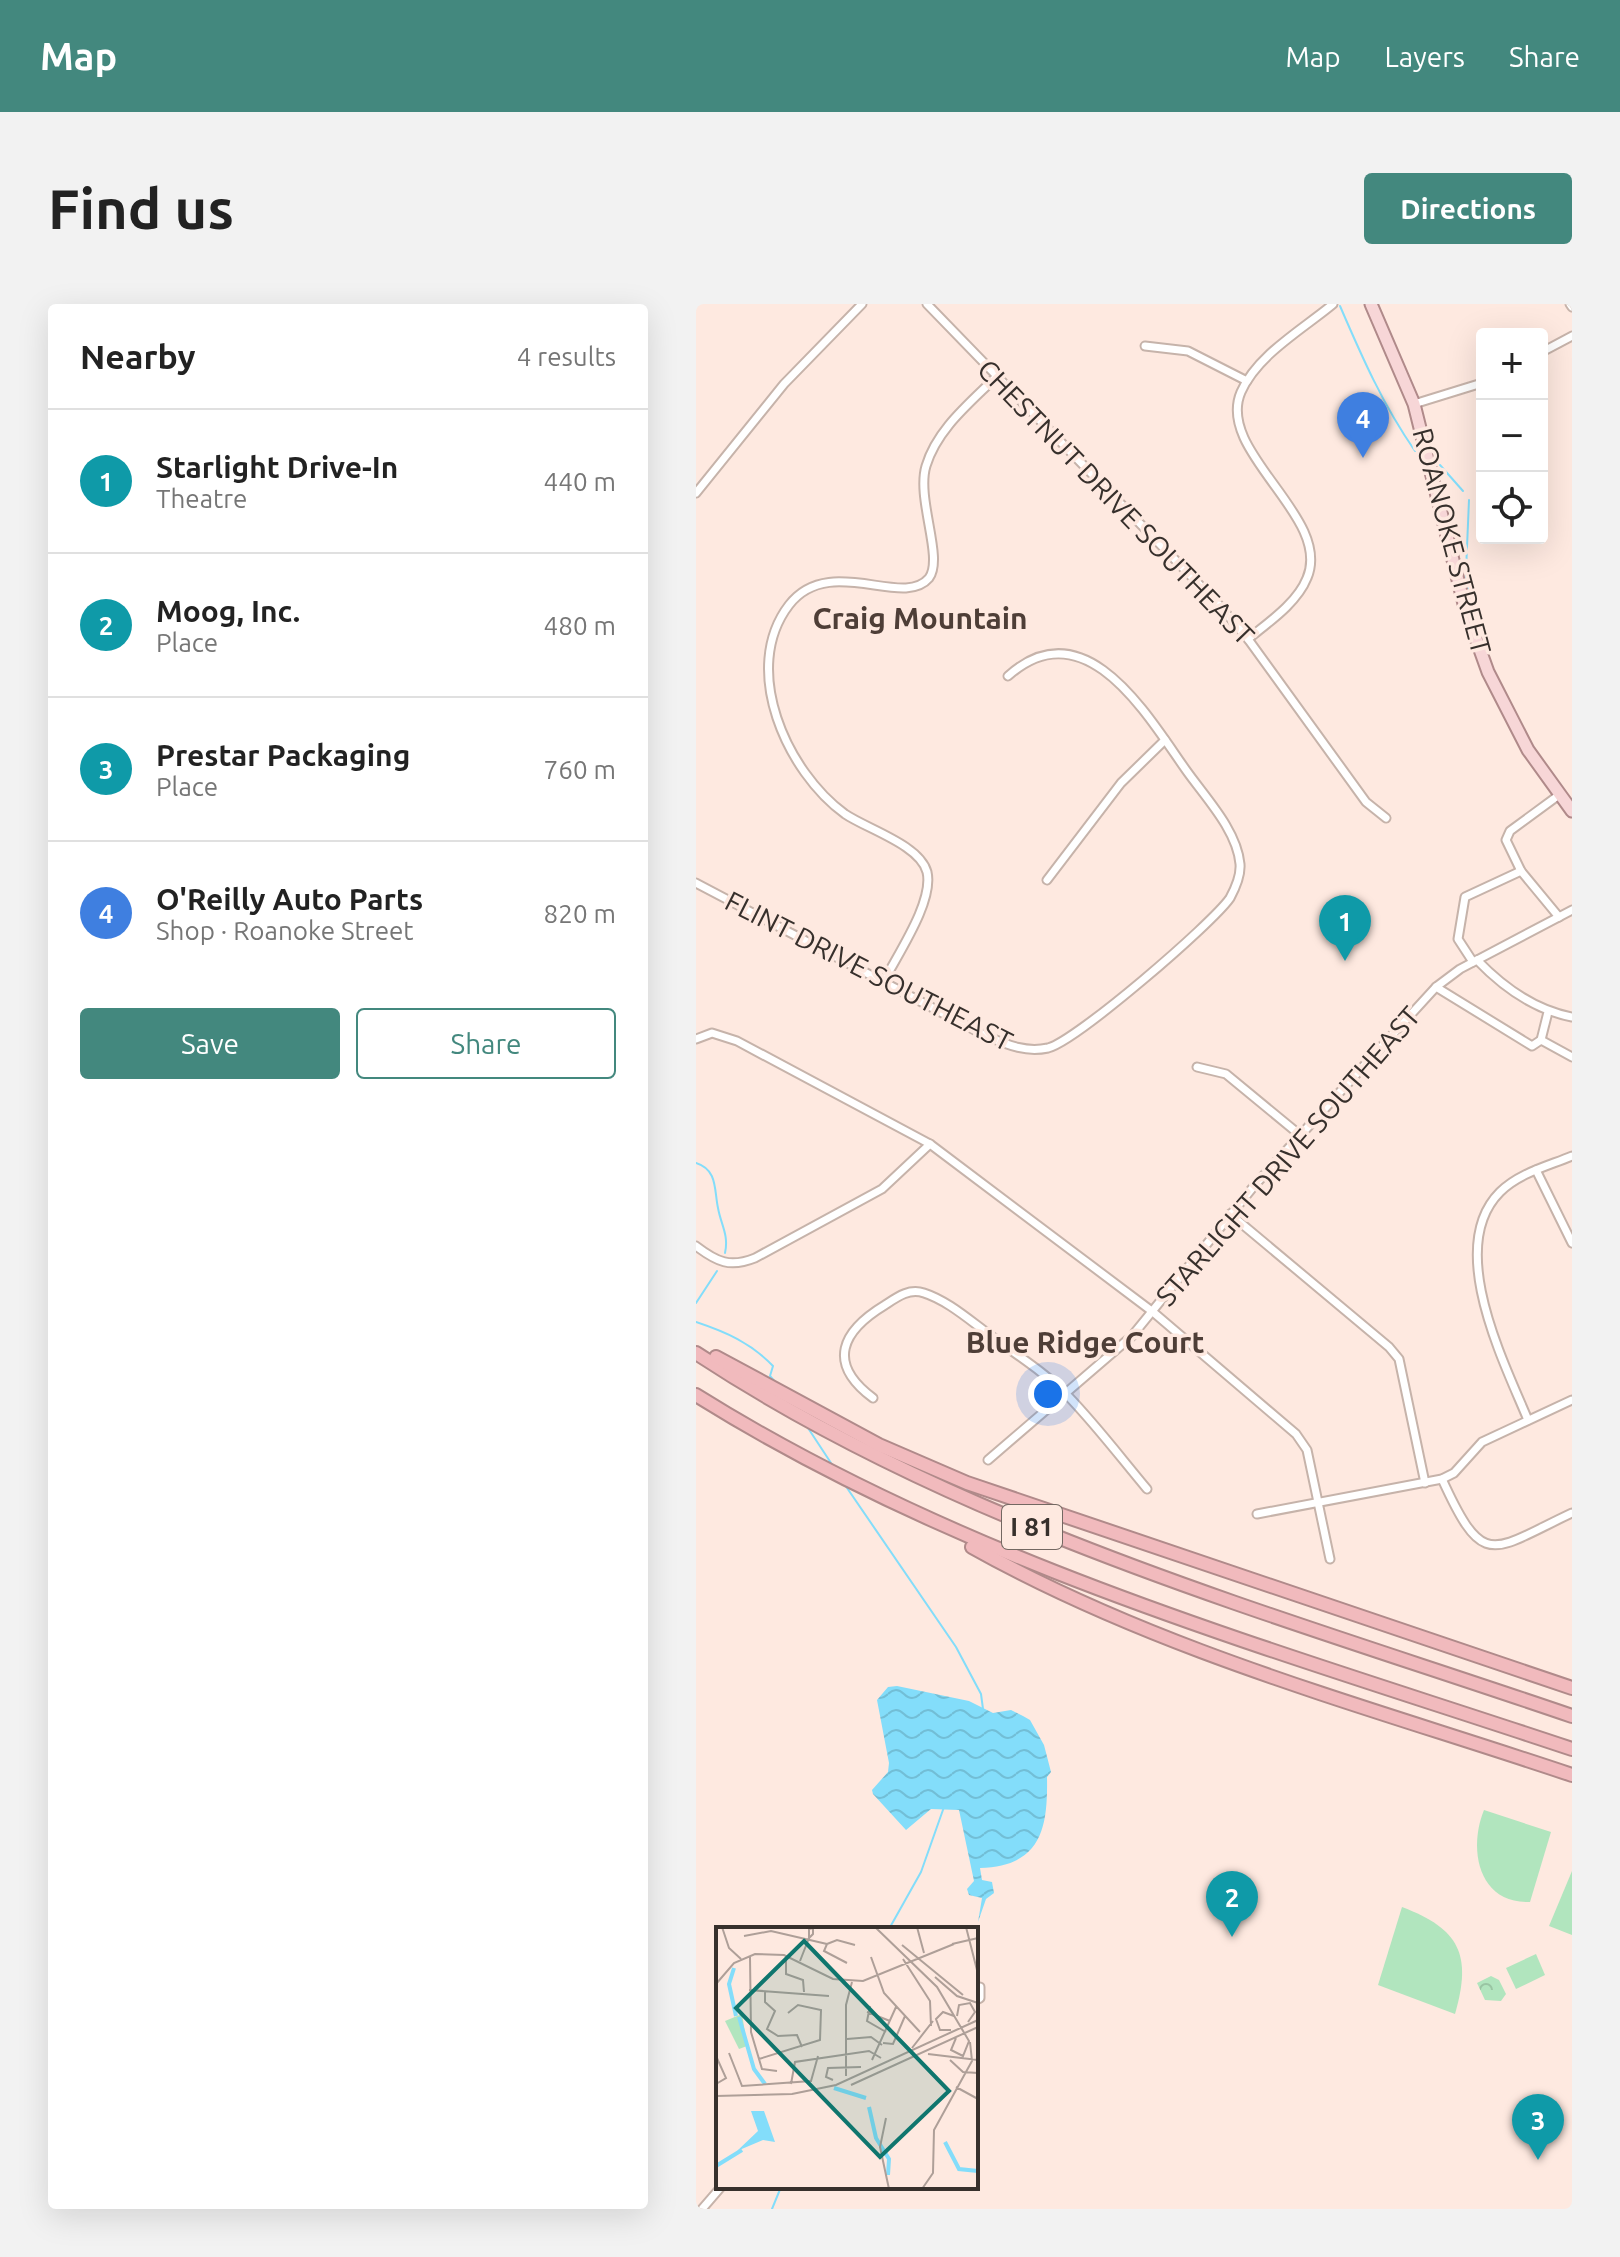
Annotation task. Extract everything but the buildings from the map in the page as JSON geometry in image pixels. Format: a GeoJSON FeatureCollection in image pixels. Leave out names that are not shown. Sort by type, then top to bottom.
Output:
{"type":"FeatureCollection","features":[{"type":"Feature","properties":{"kind":"highway"},"geometry":{"type":"LineString","coordinates":[[696,1346],[832,1421],[940,1473],[1572,1688]]}},
{"type":"Feature","properties":{"kind":"highway","name":"I 81"},"geometry":{"type":"LineString","coordinates":[[696,1353],[864,1450],[1034,1528],[1572,1716]]}},
{"type":"Feature","properties":{"kind":"highway","name":"I 81"},"geometry":{"type":"LineString","coordinates":[[696,1395],[819,1466],[921,1518],[1087,1586],[1572,1749]]}},
{"type":"Feature","properties":{"kind":"highway"},"geometry":{"type":"LineString","coordinates":[[921,1518],[1028,1578],[1147,1631],[1570,1774]]}},
{"type":"Feature","properties":{"kind":"main road","name":"ROANOKE STREET"},"geometry":{"type":"LineString","coordinates":[[1371,304],[1414,404],[1465,608],[1479,649],[1517,730],[1572,811]]}},
{"type":"Feature","properties":{"kind":"street"},"geometry":{"type":"LineString","coordinates":[[696,493],[784,384],[862,304]]}},
{"type":"Feature","properties":{"kind":"street","name":"CHESTNUT DRIVE SOUTHEAST"},"geometry":{"type":"LineString","coordinates":[[927,304],[1248,639],[1366,802],[1386,818]]}},
{"type":"Feature","properties":{"kind":"street"},"geometry":{"type":"LineString","coordinates":[[1248,639],[1291,601],[1306,582],[1312,566],[1311,549],[1305,534],[1242,431],[1238,400],[1247,381],[1262,363],[1333,304]]}},
{"type":"Feature","properties":{"kind":"street"},"geometry":{"type":"LineString","coordinates":[[1548,349],[1572,336]]}},
{"type":"Feature","properties":{"kind":"street"},"geometry":{"type":"LineString","coordinates":[[1145,346],[1188,351],[1247,381]]}},
{"type":"Feature","properties":{"kind":"street"},"geometry":{"type":"LineString","coordinates":[[883,983],[923,904],[927,874],[916,853],[844,813],[795,757],[772,700],[768,668],[771,646],[786,608],[795,597],[811,588],[846,580],[905,589],[920,586],[930,576],[935,565],[923,502],[930,455],[949,424],[996,377]]}},
{"type":"Feature","properties":{"kind":"street"},"geometry":{"type":"LineString","coordinates":[[1414,404],[1476,385]]}},
{"type":"Feature","properties":{"kind":"street","name":"FLINT DRIVE SOUTHEAST"},"geometry":{"type":"LineString","coordinates":[[696,883],[984,1035],[1019,1050],[1060,1044],[1110,1006],[1214,915],[1238,882],[1240,864],[1236,846],[1225,825],[1124,684],[1095,664],[1066,655],[1046,654],[1027,659],[1008,676]]}},
{"type":"Feature","properties":{"kind":"street"},"geometry":{"type":"LineString","coordinates":[[1047,880],[1121,783],[1165,740]]}},
{"type":"Feature","properties":{"kind":"street"},"geometry":{"type":"LineString","coordinates":[[1559,795],[1510,831],[1506,840],[1521,871],[1559,917]]}},
{"type":"Feature","properties":{"kind":"street"},"geometry":{"type":"LineString","coordinates":[[1521,871],[1465,897],[1458,939],[1475,961],[1497,980],[1548,1012],[1572,1017]]}},
{"type":"Feature","properties":{"kind":"street","name":"STARLIGHT DRIVE SOUTHEAST"},"geometry":{"type":"LineString","coordinates":[[988,1460],[1132,1336],[1230,1214],[1436,987],[1475,961],[1572,910]]}},
{"type":"Feature","properties":{"kind":"street"},"geometry":{"type":"LineString","coordinates":[[1436,987],[1532,1046],[1541,1040],[1548,1012]]}},
{"type":"Feature","properties":{"kind":"street"},"geometry":{"type":"LineString","coordinates":[[696,1039],[712,1033],[737,1041],[930,1144],[1153,1312],[1296,1434],[1307,1450],[1330,1559]]}},
{"type":"Feature","properties":{"kind":"street"},"geometry":{"type":"LineString","coordinates":[[1541,1040],[1572,1057]]}},
{"type":"Feature","properties":{"kind":"street"},"geometry":{"type":"LineString","coordinates":[[1197,1067],[1226,1074],[1300,1135]]}},
{"type":"Feature","properties":{"kind":"street"},"geometry":{"type":"LineString","coordinates":[[696,1246],[723,1263],[737,1265],[882,1189],[930,1144]]}},
{"type":"Feature","properties":{"kind":"street"},"geometry":{"type":"LineString","coordinates":[[1528,1420],[1484,1314],[1478,1268],[1481,1228],[1488,1208],[1516,1179],[1572,1156]]}},
{"type":"Feature","properties":{"kind":"street"},"geometry":{"type":"LineString","coordinates":[[1536,1170],[1572,1243]]}},
{"type":"Feature","properties":{"kind":"street"},"geometry":{"type":"LineString","coordinates":[[1230,1214],[1389,1347],[1399,1359],[1425,1483]]}},
{"type":"Feature","properties":{"kind":"street"},"geometry":{"type":"LineString","coordinates":[[873,1398],[855,1384],[846,1368],[844,1353],[850,1333],[860,1320],[904,1293],[921,1292],[974,1324],[1066,1393],[1147,1489]]}},
{"type":"Feature","properties":{"kind":"street"},"geometry":{"type":"LineString","coordinates":[[1257,1514],[1442,1479],[1454,1473],[1482,1442],[1572,1400]]}},
{"type":"Feature","properties":{"kind":"street"},"geometry":{"type":"LineString","coordinates":[[1442,1479],[1464,1527],[1480,1542],[1500,1547],[1572,1513]]}},
{"type":"Feature","properties":{"kind":"street"},"geometry":{"type":"LineString","coordinates":[[978,1999],[980,1987]]}},
{"type":"Feature","properties":{"kind":"street"},"geometry":{"type":"LineString","coordinates":[[702,2209],[719,2189]]}},
{"type":"Feature","properties":{"kind":"green space"},"geometry":{"type":"Polygon","coordinates":[[[1484,1810],[1551,1832],[1530,1902],[1512,1900],[1488,1884],[1478,1857],[1477,1841],[1484,1810]]]}},
{"type":"Feature","properties":{"kind":"green space"},"geometry":{"type":"Polygon","coordinates":[[[1572,1871],[1572,1935],[1549,1926],[1572,1871]]]}},
{"type":"Feature","properties":{"kind":"green space"},"geometry":{"type":"Polygon","coordinates":[[[1402,1907],[1437,1925],[1457,1947],[1462,1975],[1455,2014],[1378,1985],[1402,1907]]]}},
{"type":"Feature","properties":{"kind":"green space"},"geometry":{"type":"Polygon","coordinates":[[[1536,1954],[1545,1975],[1516,1989],[1506,1968],[1536,1954]]]}},
{"type":"Feature","properties":{"kind":"green space"},"geometry":{"type":"Polygon","coordinates":[[[1491,1976],[1499,1980],[1506,1994],[1501,2001],[1485,2000],[1477,1983],[1491,1976]]]}},
{"type":"Feature","properties":{"kind":"water"},"geometry":{"type":"Polygon","coordinates":[[[897,1686],[969,1701],[993,1713],[1011,1710],[1030,1720],[1044,1745],[1051,1772],[1047,1777],[1046,1813],[1042,1828],[1037,1841],[1016,1860],[980,1868],[982,1880],[992,1882],[994,1893],[986,1899],[978,1922],[982,1898],[969,1895],[967,1889],[974,1881],[959,1810],[931,1809],[906,1830],[873,1794],[872,1790],[888,1772],[889,1763],[877,1700],[888,1687],[897,1686]]]}},
{"type":"Feature","properties":{"kind":"waterway"},"geometry":{"type":"LineString","coordinates":[[1340,306],[1383,398],[1415,451]]}},
{"type":"Feature","properties":{"kind":"waterway"},"geometry":{"type":"LineString","coordinates":[[1440,465],[1463,491]]}},
{"type":"Feature","properties":{"kind":"waterway"},"geometry":{"type":"LineString","coordinates":[[1468,592],[1469,500]]}},
{"type":"Feature","properties":{"kind":"waterway"},"geometry":{"type":"LineString","coordinates":[[696,1163],[708,1170],[714,1181],[725,1235],[725,1253]]}},
{"type":"Feature","properties":{"kind":"waterway"},"geometry":{"type":"LineString","coordinates":[[696,1303],[717,1271]]}},
{"type":"Feature","properties":{"kind":"waterway"},"geometry":{"type":"LineString","coordinates":[[696,1322],[728,1334],[756,1351],[773,1366],[770,1376],[777,1384]]}},
{"type":"Feature","properties":{"kind":"waterway"},"geometry":{"type":"LineString","coordinates":[[808,1428],[833,1466]]}},
{"type":"Feature","properties":{"kind":"waterway"},"geometry":{"type":"LineString","coordinates":[[845,1485],[956,1647],[981,1694],[983,1709]]}},
{"type":"Feature","properties":{"kind":"waterway"},"geometry":{"type":"LineString","coordinates":[[890,1927],[921,1872],[944,1807]]}},
{"type":"Feature","properties":{"kind":"waterway"},"geometry":{"type":"LineString","coordinates":[[772,2209],[780,2189]]}},
{"type":"Feature","properties":{"kind":"place","name":"O'Reilly Auto Parts"},"geometry":{"type":"Point","coordinates":[1363,458]}},
{"type":"Feature","properties":{"kind":"place","name":"Starlight Drive-In"},"geometry":{"type":"Point","coordinates":[1345,961]}},
{"type":"Feature","properties":{"kind":"place","name":"Moog, Inc."},"geometry":{"type":"Point","coordinates":[1232,1937]}},
{"type":"Feature","properties":{"kind":"place","name":"Prestar Packaging"},"geometry":{"type":"Point","coordinates":[1538,2160]}},
{"type":"Feature","properties":{"kind":"district","name":"Craig Mountain"},"geometry":{"type":"Point","coordinates":[920,619]}},
{"type":"Feature","properties":{"kind":"district","name":"Blue Ridge Court"},"geometry":{"type":"Point","coordinates":[1085,1343]}}]}
